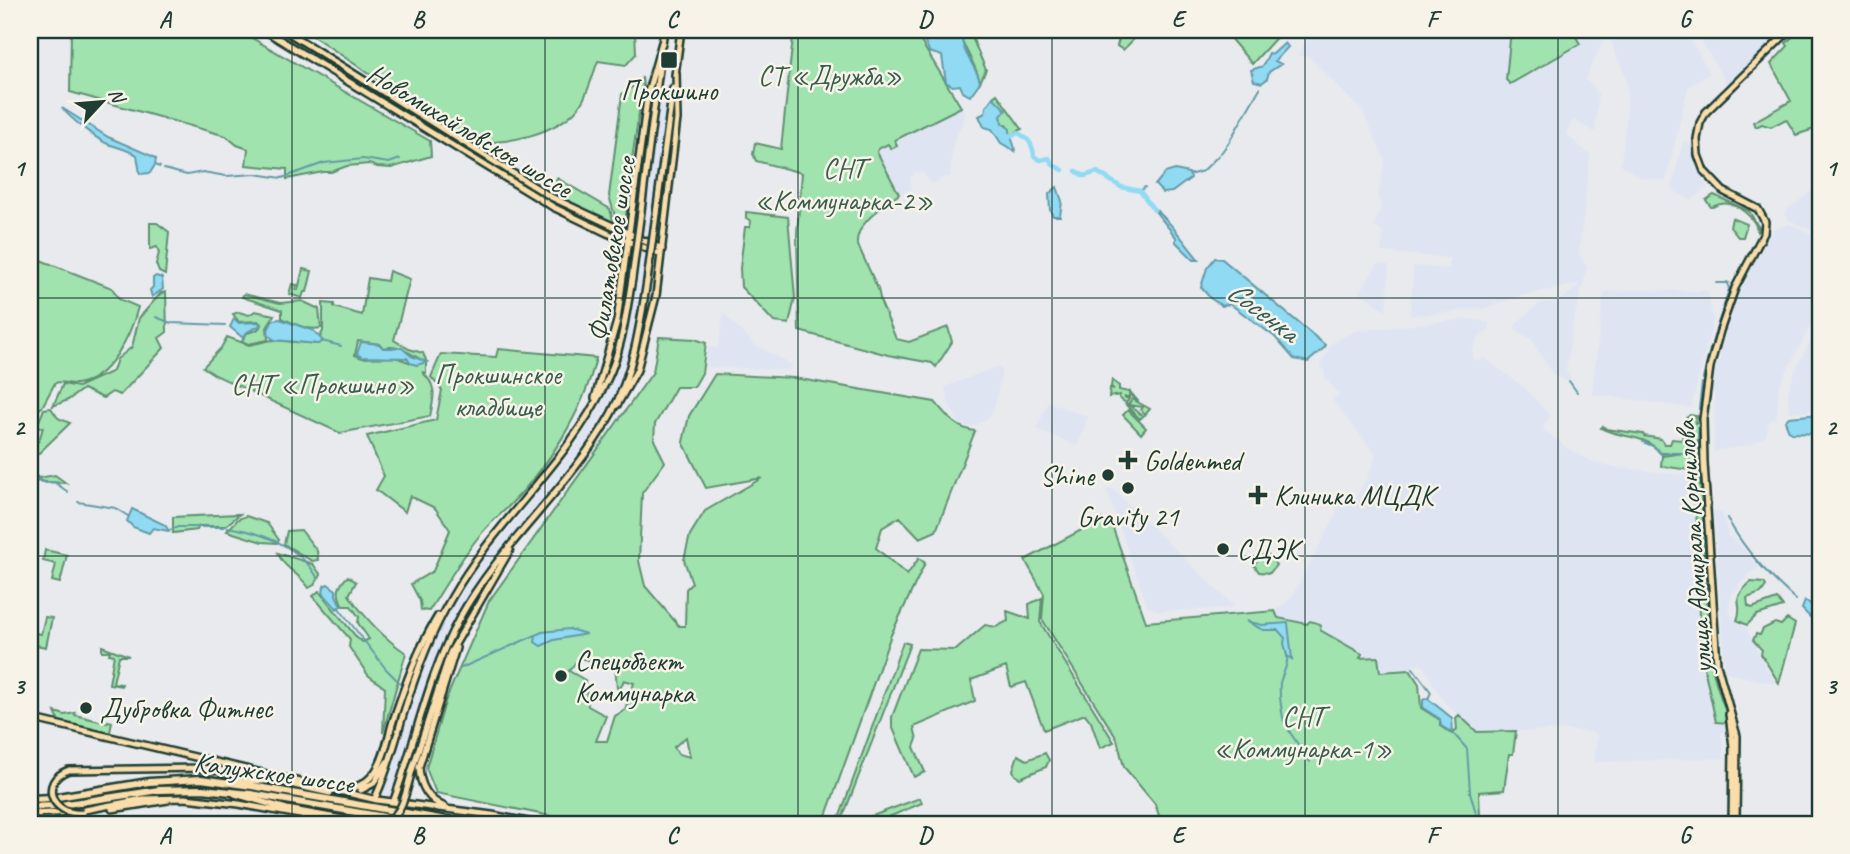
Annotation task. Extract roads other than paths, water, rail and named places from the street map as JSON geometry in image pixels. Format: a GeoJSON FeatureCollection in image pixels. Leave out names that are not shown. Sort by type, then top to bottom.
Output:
{"type":"FeatureCollection","features":[{"type":"Feature","properties":{"kind":"highway","name":"Калужское шоссе"},"geometry":{"type":"LineString","coordinates":[[30,799],[52,798],[149,782],[201,779],[469,824]]}},
{"type":"Feature","properties":{"kind":"highway","name":"Калужское шоссе"},"geometry":{"type":"LineString","coordinates":[[30,807],[54,806],[159,790],[202,789],[423,824]]}},
{"type":"Feature","properties":{"kind":"main road","name":"Новомихайловское шоссе"},"geometry":{"type":"LineString","coordinates":[[264,30],[553,207],[662,252]]}},
{"type":"Feature","properties":{"kind":"main road","name":"Новомихайловское шоссе"},"geometry":{"type":"LineString","coordinates":[[284,30],[537,189],[629,238]]}},
{"type":"Feature","properties":{"kind":"main road","name":"Филатовское шоссе"},"geometry":{"type":"LineString","coordinates":[[393,749],[417,672],[450,599],[474,563],[576,436],[607,381],[618,351],[632,279],[664,30]]}},
{"type":"Feature","properties":{"kind":"main road","name":"Филатовское шоссе"},"geometry":{"type":"LineString","coordinates":[[519,536],[577,464],[611,413],[624,382],[639,334],[681,30]]}},
{"type":"Feature","properties":{"kind":"main road","name":"улица Адмирала Корнилова"},"geometry":{"type":"LineString","coordinates":[[1734,824],[1738,755],[1735,721],[1718,674],[1704,463],[1704,413],[1710,367],[1726,314],[1740,279],[1764,233],[1764,218],[1755,207],[1723,191],[1706,174],[1698,155],[1698,129],[1702,118],[1715,101],[1790,30]]}},
{"type":"Feature","properties":{"kind":"main road"},"geometry":{"type":"LineString","coordinates":[[592,408],[617,321],[648,92],[662,42]]}},
{"type":"Feature","properties":{"kind":"main road"},"geometry":{"type":"LineString","coordinates":[[611,413],[627,391],[644,349],[656,296],[677,119],[676,73]]}},
{"type":"Feature","properties":{"kind":"main road"},"geometry":{"type":"LineString","coordinates":[[30,814],[74,812],[142,799],[185,798],[348,822],[377,824],[393,817],[404,800],[450,653],[519,536]]}},
{"type":"Feature","properties":{"kind":"main road"},"geometry":{"type":"LineString","coordinates":[[394,800],[440,659],[457,621],[484,579],[519,536]]}},
{"type":"Feature","properties":{"kind":"main road"},"geometry":{"type":"LineString","coordinates":[[30,718],[332,791],[355,788],[375,772],[418,655],[450,599]]}},
{"type":"Feature","properties":{"kind":"main road"},"geometry":{"type":"LineString","coordinates":[[464,626],[447,671],[419,768],[422,784],[430,797],[444,807],[464,811]]}},
{"type":"Feature","properties":{"kind":"main road"},"geometry":{"type":"LineString","coordinates":[[1724,694],[1733,737],[1734,824]]}},
{"type":"Feature","properties":{"kind":"main road"},"geometry":{"type":"LineString","coordinates":[[361,790],[374,783],[393,749]]}},
{"type":"Feature","properties":{"kind":"main road"},"geometry":{"type":"LineString","coordinates":[[376,798],[393,749]]}},
{"type":"Feature","properties":{"kind":"main road"},"geometry":{"type":"LineString","coordinates":[[185,798],[83,813],[63,811],[53,799],[52,790],[55,781],[69,770],[202,768],[539,824]]}},
{"type":"Feature","properties":{"kind":"main road"},"geometry":{"type":"LineString","coordinates":[[225,782],[275,781]]}},
{"type":"Feature","properties":{"kind":"main road"},"geometry":{"type":"LineString","coordinates":[[228,791],[254,800],[348,822]]}},
{"type":"Feature","properties":{"kind":"main road"},"geometry":{"type":"LineString","coordinates":[[376,798],[406,814]]}},
{"type":"Feature","properties":{"kind":"water"},"geometry":{"type":"Polygon","coordinates":[[[919,30],[964,30],[964,50],[980,82],[970,96],[963,92],[960,85],[953,86],[946,82],[942,56],[929,52],[919,30]]]}},
{"type":"Feature","properties":{"kind":"water"},"geometry":{"type":"Polygon","coordinates":[[[1285,43],[1288,47],[1275,61],[1281,64],[1269,72],[1262,83],[1254,81],[1251,70],[1263,66],[1269,53],[1273,54],[1285,43]]]}},
{"type":"Feature","properties":{"kind":"water"},"geometry":{"type":"Polygon","coordinates":[[[993,97],[1006,110],[1001,116],[1002,123],[1010,129],[1015,151],[1001,143],[992,129],[984,127],[979,116],[985,113],[993,97]]]}},
{"type":"Feature","properties":{"kind":"water"},"geometry":{"type":"Polygon","coordinates":[[[62,108],[108,137],[152,156],[156,159],[150,173],[140,174],[137,155],[99,139],[62,108]]]}},
{"type":"Feature","properties":{"kind":"water"},"geometry":{"type":"Polygon","coordinates":[[[1175,170],[1189,173],[1191,178],[1172,192],[1163,193],[1155,185],[1165,173],[1175,170]]]}},
{"type":"Feature","properties":{"kind":"water"},"geometry":{"type":"Polygon","coordinates":[[[1057,187],[1062,201],[1060,216],[1053,216],[1049,194],[1057,187]]]}},
{"type":"Feature","properties":{"kind":"water"},"geometry":{"type":"Polygon","coordinates":[[[1151,206],[1170,224],[1199,260],[1194,260],[1176,242],[1176,237],[1151,206]]]}},
{"type":"Feature","properties":{"kind":"water"},"geometry":{"type":"Polygon","coordinates":[[[1215,258],[1222,259],[1325,347],[1308,362],[1294,359],[1275,337],[1230,304],[1222,306],[1210,298],[1201,287],[1207,268],[1215,258]]]}},
{"type":"Feature","properties":{"kind":"water"},"geometry":{"type":"Polygon","coordinates":[[[156,276],[162,278],[163,289],[152,297],[150,290],[156,276]]]}},
{"type":"Feature","properties":{"kind":"water"},"geometry":{"type":"Polygon","coordinates":[[[234,319],[239,323],[258,322],[261,325],[247,332],[243,338],[230,327],[234,319]]]}},
{"type":"Feature","properties":{"kind":"water"},"geometry":{"type":"Polygon","coordinates":[[[280,319],[314,331],[323,341],[318,344],[275,340],[269,336],[268,330],[273,320],[280,319]]]}},
{"type":"Feature","properties":{"kind":"water"},"geometry":{"type":"Polygon","coordinates":[[[361,342],[379,344],[383,348],[402,348],[411,356],[427,362],[417,365],[410,363],[407,358],[362,357],[357,354],[361,342]]]}},
{"type":"Feature","properties":{"kind":"water"},"geometry":{"type":"Polygon","coordinates":[[[1820,414],[1820,434],[1792,433],[1785,421],[1789,417],[1820,414]]]}},
{"type":"Feature","properties":{"kind":"water"},"geometry":{"type":"Polygon","coordinates":[[[132,509],[165,525],[169,531],[153,528],[149,533],[133,527],[127,521],[132,509]]]}},
{"type":"Feature","properties":{"kind":"water"},"geometry":{"type":"Polygon","coordinates":[[[328,584],[336,590],[341,606],[337,609],[323,593],[324,586],[328,584]]]}},
{"type":"Feature","properties":{"kind":"water"},"geometry":{"type":"Polygon","coordinates":[[[1805,601],[1816,609],[1820,620],[1810,617],[1802,609],[1805,601]]]}},
{"type":"Feature","properties":{"kind":"water"},"geometry":{"type":"Polygon","coordinates":[[[1246,621],[1262,625],[1288,623],[1292,659],[1287,656],[1285,638],[1278,630],[1263,630],[1246,621]]]}},
{"type":"Feature","properties":{"kind":"water"},"geometry":{"type":"Polygon","coordinates":[[[569,629],[586,634],[554,640],[541,646],[535,642],[536,635],[542,632],[569,629]]]}},
{"type":"Feature","properties":{"kind":"water"},"geometry":{"type":"Polygon","coordinates":[[[1427,698],[1452,718],[1453,733],[1441,726],[1440,719],[1423,708],[1423,700],[1427,698]]]}},
{"type":"Feature","properties":{"kind":"waterway"},"geometry":{"type":"LineString","coordinates":[[1221,153],[1260,88]]}},
{"type":"Feature","properties":{"kind":"waterway","name":"Сосенка"},"geometry":{"type":"LineString","coordinates":[[1005,133],[1009,136],[1018,133],[1022,135],[1031,145],[1034,156],[1040,160],[1049,158],[1053,165],[1063,170]]}},
{"type":"Feature","properties":{"kind":"waterway"},"geometry":{"type":"LineString","coordinates":[[1189,175],[1203,171],[1219,155]]}},
{"type":"Feature","properties":{"kind":"waterway"},"geometry":{"type":"LineString","coordinates":[[164,169],[187,175],[203,172],[226,176],[255,174],[282,178],[324,163],[363,159],[389,163],[400,159]]}},
{"type":"Feature","properties":{"kind":"waterway"},"geometry":{"type":"LineString","coordinates":[[155,165],[160,167]]}},
{"type":"Feature","properties":{"kind":"waterway","name":"Сосенка"},"geometry":{"type":"LineString","coordinates":[[1076,171],[1084,176],[1097,172],[1121,187],[1140,191],[1154,210]]}},
{"type":"Feature","properties":{"kind":"waterway","name":"Сосенка"},"geometry":{"type":"LineString","coordinates":[[1140,191],[1145,187]]}},
{"type":"Feature","properties":{"kind":"waterway"},"geometry":{"type":"LineString","coordinates":[[1712,343],[1729,289],[1727,282]]}},
{"type":"Feature","properties":{"kind":"waterway"},"geometry":{"type":"LineString","coordinates":[[1716,283],[1729,283]]}},
{"type":"Feature","properties":{"kind":"waterway"},"geometry":{"type":"LineString","coordinates":[[156,317],[171,323],[225,325]]}},
{"type":"Feature","properties":{"kind":"waterway"},"geometry":{"type":"LineString","coordinates":[[322,341],[341,346]]}},
{"type":"Feature","properties":{"kind":"waterway"},"geometry":{"type":"LineString","coordinates":[[1703,379],[1710,349]]}},
{"type":"Feature","properties":{"kind":"waterway","name":"Сосенка"},"geometry":{"type":"LineString","coordinates":[[1569,381],[1577,392]]}},
{"type":"Feature","properties":{"kind":"waterway"},"geometry":{"type":"LineString","coordinates":[[1699,409],[1702,383]]}},
{"type":"Feature","properties":{"kind":"waterway"},"geometry":{"type":"LineString","coordinates":[[1691,452],[1698,448],[1699,417]]}},
{"type":"Feature","properties":{"kind":"waterway","name":"Сосенка"},"geometry":{"type":"LineString","coordinates":[[1643,442],[1655,447],[1661,454],[1686,453]]}},
{"type":"Feature","properties":{"kind":"waterway"},"geometry":{"type":"LineString","coordinates":[[30,475],[46,483],[54,482],[68,492]]}},
{"type":"Feature","properties":{"kind":"waterway"},"geometry":{"type":"LineString","coordinates":[[78,502],[115,508],[128,516]]}},
{"type":"Feature","properties":{"kind":"waterway"},"geometry":{"type":"LineString","coordinates":[[1727,518],[1758,562],[1796,600]]}},
{"type":"Feature","properties":{"kind":"waterway"},"geometry":{"type":"LineString","coordinates":[[170,530],[178,527],[224,527]]}},
{"type":"Feature","properties":{"kind":"waterway"},"geometry":{"type":"LineString","coordinates":[[227,527],[267,537],[279,543],[302,558],[318,579]]}},
{"type":"Feature","properties":{"kind":"waterway"},"geometry":{"type":"LineString","coordinates":[[338,607],[386,669],[401,684]]}},
{"type":"Feature","properties":{"kind":"waterway"},"geometry":{"type":"LineString","coordinates":[[461,668],[536,635]]}},
{"type":"Feature","properties":{"kind":"waterway"},"geometry":{"type":"LineString","coordinates":[[1284,722],[1280,688],[1287,655]]}},
{"type":"Feature","properties":{"kind":"waterway"},"geometry":{"type":"LineString","coordinates":[[1413,668],[1431,692],[1428,699]]}},
{"type":"Feature","properties":{"kind":"waterway"},"geometry":{"type":"LineString","coordinates":[[1289,731],[1310,762]]}},
{"type":"Feature","properties":{"kind":"waterway"},"geometry":{"type":"LineString","coordinates":[[1452,732],[1467,749],[1470,792],[1477,817]]}},
{"type":"Feature","properties":{"kind":"tunnel"},"geometry":{"type":"LineString","coordinates":[[330,793],[348,794],[361,790]]}},
{"type":"Feature","properties":{"kind":"tunnel"},"geometry":{"type":"LineString","coordinates":[[362,824],[376,796]]}},
{"type":"Feature","properties":{"kind":"place","name":"Прокшино"},"geometry":{"type":"Point","coordinates":[669,60]}},
{"type":"Feature","properties":{"kind":"place","name":"Goldenmed"},"geometry":{"type":"Point","coordinates":[1128,460]}},
{"type":"Feature","properties":{"kind":"place","name":"Shine"},"geometry":{"type":"Point","coordinates":[1108,475]}},
{"type":"Feature","properties":{"kind":"place","name":"Gravity 21"},"geometry":{"type":"Point","coordinates":[1128,488]}},
{"type":"Feature","properties":{"kind":"place","name":"Клиника МЦДК"},"geometry":{"type":"Point","coordinates":[1258,495]}},
{"type":"Feature","properties":{"kind":"place","name":"СДЭК"},"geometry":{"type":"Point","coordinates":[1223,549]}},
{"type":"Feature","properties":{"kind":"place","name":"Спецобъект Коммунарка"},"geometry":{"type":"Point","coordinates":[561,676]}},
{"type":"Feature","properties":{"kind":"place","name":"Дубровка Фитнес"},"geometry":{"type":"Point","coordinates":[86,708]}},
{"type":"Feature","properties":{"kind":"park label","name":"СТ «Дружба»"},"geometry":{"type":"Point","coordinates":[830,75]}},
{"type":"Feature","properties":{"kind":"park label","name":"СНТ «Коммунарка-2»"},"geometry":{"type":"Point","coordinates":[844,184]}},
{"type":"Feature","properties":{"kind":"park label","name":"СНТ «Прокшино»"},"geometry":{"type":"Point","coordinates":[323,384]}},
{"type":"Feature","properties":{"kind":"park label","name":"Прокшинское кладбище"},"geometry":{"type":"Point","coordinates":[498,390]}},
{"type":"Feature","properties":{"kind":"park label","name":"СНТ «Коммунарка-1»"},"geometry":{"type":"Point","coordinates":[1303,732]}}]}
